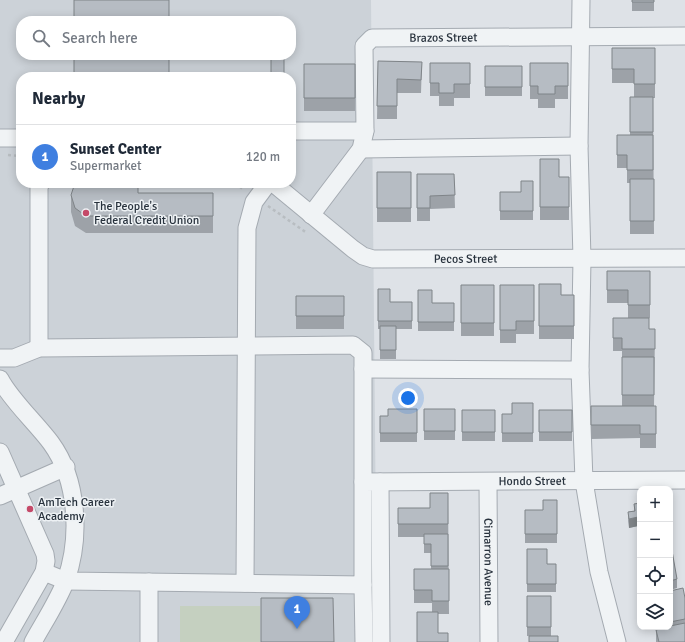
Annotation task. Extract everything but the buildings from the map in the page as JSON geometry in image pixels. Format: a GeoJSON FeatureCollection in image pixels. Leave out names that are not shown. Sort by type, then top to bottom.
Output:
{"type":"FeatureCollection","features":[{"type":"Feature","properties":{"kind":"street"},"geometry":{"type":"LineString","coordinates":[[581,0],[582,37],[579,146],[582,258],[580,370],[584,481],[599,572],[617,642]]}},
{"type":"Feature","properties":{"kind":"street","name":"Brazos Street"},"geometry":{"type":"LineString","coordinates":[[361,149],[365,131],[364,46],[372,38],[685,36]]}},
{"type":"Feature","properties":{"kind":"street"},"geometry":{"type":"LineString","coordinates":[[296,131],[365,131]]}},
{"type":"Feature","properties":{"kind":"street"},"geometry":{"type":"LineString","coordinates":[[0,138],[16,138]]}},
{"type":"Feature","properties":{"kind":"street"},"geometry":{"type":"LineString","coordinates":[[311,215],[361,149],[579,146]]}},
{"type":"Feature","properties":{"kind":"street"},"geometry":{"type":"LineString","coordinates":[[39,188],[39,348]]}},
{"type":"Feature","properties":{"kind":"street"},"geometry":{"type":"LineString","coordinates":[[245,583],[247,228],[254,202],[264,188]]}},
{"type":"Feature","properties":{"kind":"street","name":"Pecos Street"},"geometry":{"type":"LineString","coordinates":[[279,188],[358,252],[373,259],[685,258]]}},
{"type":"Feature","properties":{"kind":"street"},"geometry":{"type":"LineString","coordinates":[[0,358],[14,358],[39,348],[353,345],[363,353],[382,642]]}},
{"type":"Feature","properties":{"kind":"street"},"geometry":{"type":"LineString","coordinates":[[363,369],[580,370]]}},
{"type":"Feature","properties":{"kind":"street"},"geometry":{"type":"LineString","coordinates":[[0,379],[51,444],[66,467],[73,504],[74,533],[72,560],[66,581],[33,642]]}},
{"type":"Feature","properties":{"kind":"street"},"geometry":{"type":"LineString","coordinates":[[0,452],[45,554],[46,561],[44,572],[4,642]]}},
{"type":"Feature","properties":{"kind":"street"},"geometry":{"type":"LineString","coordinates":[[0,496],[66,467]]}},
{"type":"Feature","properties":{"kind":"street","name":"Hondo Street"},"geometry":{"type":"LineString","coordinates":[[372,482],[685,480]]}},
{"type":"Feature","properties":{"kind":"street"},"geometry":{"type":"LineString","coordinates":[[364,642],[363,585],[372,482]]}},
{"type":"Feature","properties":{"kind":"street","name":"Cimarron Avenue"},"geometry":{"type":"LineString","coordinates":[[488,482],[489,642]]}},
{"type":"Feature","properties":{"kind":"street"},"geometry":{"type":"LineString","coordinates":[[44,572],[66,581],[363,585]]}},
{"type":"Feature","properties":{"kind":"street"},"geometry":{"type":"LineString","coordinates":[[149,582],[149,642]]}},
{"type":"Feature","properties":{"kind":"path"},"geometry":{"type":"LineString","coordinates":[[8,155],[16,156]]}},
{"type":"Feature","properties":{"kind":"shaded area"},"geometry":{"type":"Polygon","coordinates":[[[0,0],[371,0],[377,642],[0,642],[0,0]]]}},
{"type":"Feature","properties":{"kind":"green space"},"geometry":{"type":"Polygon","coordinates":[[[180,606],[260,606],[260,642],[180,642],[180,606]]]}},
{"type":"Feature","properties":{"kind":"place","name":"The People's Federal Credit Union"},"geometry":{"type":"Point","coordinates":[86,213]}},
{"type":"Feature","properties":{"kind":"place","name":"AmTech Career Academy"},"geometry":{"type":"Point","coordinates":[30,509]}},
{"type":"Feature","properties":{"kind":"place","name":"Sunset Center"},"geometry":{"type":"Point","coordinates":[297,629]}}]}
